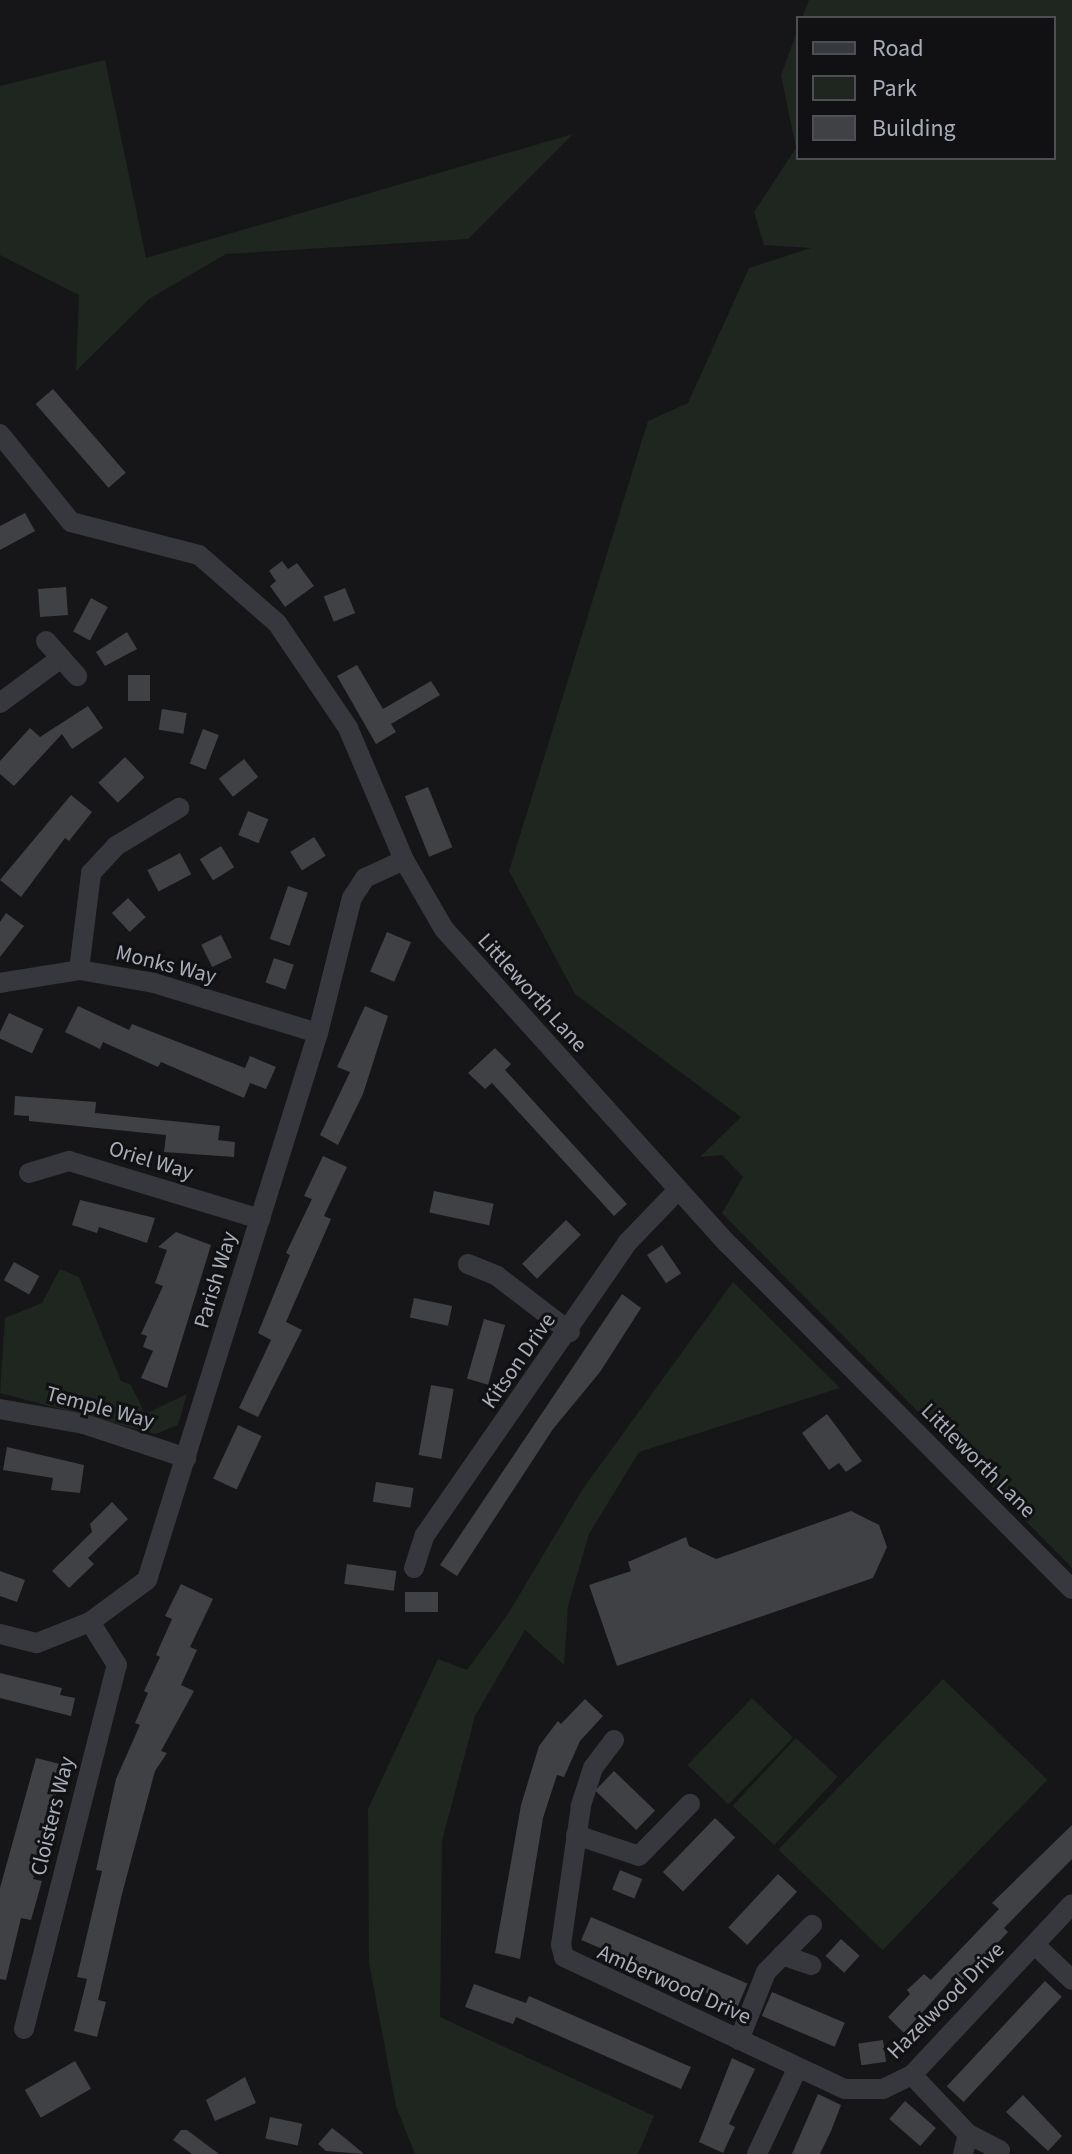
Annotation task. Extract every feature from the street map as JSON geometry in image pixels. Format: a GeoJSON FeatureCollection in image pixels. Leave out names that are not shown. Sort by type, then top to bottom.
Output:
{"type":"FeatureCollection","features":[{"type":"Feature","properties":{"kind":"street","name":"Littleworth Lane"},"geometry":{"type":"LineString","coordinates":[[0,434],[71,522],[199,555],[277,623],[348,728],[404,860],[444,929],[677,1191],[1072,1589]]}},
{"type":"Feature","properties":{"kind":"street"},"geometry":{"type":"LineString","coordinates":[[46,641],[77,676]]}},
{"type":"Feature","properties":{"kind":"street"},"geometry":{"type":"LineString","coordinates":[[0,703],[61,658]]}},
{"type":"Feature","properties":{"kind":"street"},"geometry":{"type":"LineString","coordinates":[[79,970],[91,873],[116,846],[179,808]]}},
{"type":"Feature","properties":{"kind":"street","name":"Parish Way"},"geometry":{"type":"LineString","coordinates":[[0,1634],[37,1643],[90,1622],[147,1580],[318,1033],[352,898],[365,878],[383,865],[404,860]]}},
{"type":"Feature","properties":{"kind":"street","name":"Monks Way"},"geometry":{"type":"LineString","coordinates":[[0,983],[79,970],[154,983],[318,1033]]}},
{"type":"Feature","properties":{"kind":"street","name":"Oriel Way"},"geometry":{"type":"LineString","coordinates":[[29,1173],[69,1161],[260,1219]]}},
{"type":"Feature","properties":{"kind":"street","name":"Kitson Drive"},"geometry":{"type":"LineString","coordinates":[[414,1568],[425,1535],[570,1332],[627,1243],[677,1191]]}},
{"type":"Feature","properties":{"kind":"street"},"geometry":{"type":"LineString","coordinates":[[468,1264],[497,1276],[570,1332]]}},
{"type":"Feature","properties":{"kind":"street","name":"Temple Way"},"geometry":{"type":"LineString","coordinates":[[0,1409],[84,1424],[186,1458]]}},
{"type":"Feature","properties":{"kind":"street","name":"Cloisters Way"},"geometry":{"type":"LineString","coordinates":[[24,2029],[117,1665],[90,1622]]}},
{"type":"Feature","properties":{"kind":"street","name":"Amberwood Drive"},"geometry":{"type":"LineString","coordinates":[[614,1740],[593,1768],[576,1835],[561,1945],[569,1964],[797,2069]]}},
{"type":"Feature","properties":{"kind":"street"},"geometry":{"type":"LineString","coordinates":[[576,1835],[639,1856],[690,1804]]}},
{"type":"Feature","properties":{"kind":"street","name":"Hazelwood Drive"},"geometry":{"type":"LineString","coordinates":[[797,2069],[862,2091],[883,2089],[912,2075],[1072,1904]]}},
{"type":"Feature","properties":{"kind":"street"},"geometry":{"type":"LineString","coordinates":[[739,2040],[766,1972],[812,1925]]}},
{"type":"Feature","properties":{"kind":"street","name":"Hazelwood Drive"},"geometry":{"type":"LineString","coordinates":[[1035,1945],[1072,1980]]}},
{"type":"Feature","properties":{"kind":"street"},"geometry":{"type":"LineString","coordinates":[[782,1955],[811,1965]]}},
{"type":"Feature","properties":{"kind":"street"},"geometry":{"type":"LineString","coordinates":[[757,2154],[797,2069]]}},
{"type":"Feature","properties":{"kind":"street"},"geometry":{"type":"LineString","coordinates":[[912,2075],[966,2144],[1000,2150]]}},
{"type":"Feature","properties":{"kind":"green space"},"geometry":{"type":"Polygon","coordinates":[[[809,0],[1072,0],[1072,1568],[722,1213],[743,1177],[722,1155],[700,1157],[741,1117],[575,994],[509,871],[648,421],[688,403],[749,268],[811,248],[764,245],[754,212],[796,148],[796,160],[1056,160],[1056,16],[803,16],[809,0]]]}},
{"type":"Feature","properties":{"kind":"green space"},"geometry":{"type":"Polygon","coordinates":[[[796,34],[796,148],[781,75],[796,34]]]}},
{"type":"Feature","properties":{"kind":"green space"},"geometry":{"type":"Polygon","coordinates":[[[105,60],[146,258],[573,134],[468,239],[226,254],[149,299],[76,371],[79,295],[0,255],[0,86],[105,60]]]}},
{"type":"Feature","properties":{"kind":"green space"},"geometry":{"type":"Polygon","coordinates":[[[60,1269],[79,1277],[121,1381],[131,1385],[145,1414],[187,1394],[178,1425],[155,1434],[0,1393],[5,1318],[42,1303],[60,1269]]]}},
{"type":"Feature","properties":{"kind":"green space"},"geometry":{"type":"Polygon","coordinates":[[[733,1282],[840,1388],[639,1452],[589,1534],[568,1606],[564,1665],[525,1630],[475,1716],[442,1841],[440,2017],[654,2116],[638,2154],[415,2154],[396,2106],[369,1963],[368,1809],[438,1659],[467,1670],[508,1614],[582,1490],[733,1282]]]}},
{"type":"Feature","properties":{"kind":"green space"},"geometry":{"type":"Polygon","coordinates":[[[943,1679],[1047,1780],[883,1950],[778,1849],[943,1679]]]}},
{"type":"Feature","properties":{"kind":"green space"},"geometry":{"type":"Polygon","coordinates":[[[752,1698],[793,1738],[728,1804],[687,1765],[752,1698]]]}},
{"type":"Feature","properties":{"kind":"green space"},"geometry":{"type":"Polygon","coordinates":[[[796,1738],[838,1777],[774,1845],[733,1806],[796,1738]]]}},
{"type":"Feature","properties":{"kind":"building"},"geometry":{"type":"Polygon","coordinates":[[[53,389],[126,473],[108,488],[36,404],[53,389]]]}},
{"type":"Feature","properties":{"kind":"building"},"geometry":{"type":"Polygon","coordinates":[[[25,513],[35,531],[0,550],[0,526],[25,513]]]}},
{"type":"Feature","properties":{"kind":"building"},"geometry":{"type":"Polygon","coordinates":[[[282,561],[288,569],[297,563],[314,586],[285,607],[270,586],[276,581],[269,571],[282,561]]]}},
{"type":"Feature","properties":{"kind":"building"},"geometry":{"type":"Polygon","coordinates":[[[66,587],[68,615],[40,617],[38,589],[66,587]]]}},
{"type":"Feature","properties":{"kind":"building"},"geometry":{"type":"Polygon","coordinates":[[[345,588],[355,613],[334,622],[324,597],[345,588]]]}},
{"type":"Feature","properties":{"kind":"building"},"geometry":{"type":"Polygon","coordinates":[[[91,598],[108,607],[90,640],[73,632],[91,598]]]}},
{"type":"Feature","properties":{"kind":"building"},"geometry":{"type":"Polygon","coordinates":[[[127,632],[137,649],[105,666],[96,652],[127,632]]]}},
{"type":"Feature","properties":{"kind":"building"},"geometry":{"type":"Polygon","coordinates":[[[357,665],[383,709],[431,681],[440,695],[391,724],[396,732],[376,744],[337,676],[357,665]]]}},
{"type":"Feature","properties":{"kind":"building"},"geometry":{"type":"Polygon","coordinates":[[[128,675],[150,675],[150,701],[128,701],[128,675]]]}},
{"type":"Feature","properties":{"kind":"building"},"geometry":{"type":"Polygon","coordinates":[[[88,706],[103,728],[72,749],[62,734],[14,786],[0,774],[0,761],[30,728],[40,737],[88,706]]]}},
{"type":"Feature","properties":{"kind":"building"},"geometry":{"type":"Polygon","coordinates":[[[162,709],[187,713],[183,734],[159,730],[162,709]]]}},
{"type":"Feature","properties":{"kind":"building"},"geometry":{"type":"Polygon","coordinates":[[[203,729],[219,735],[206,770],[190,764],[203,729]]]}},
{"type":"Feature","properties":{"kind":"building"},"geometry":{"type":"Polygon","coordinates":[[[125,757],[144,777],[118,803],[98,783],[125,757]]]}},
{"type":"Feature","properties":{"kind":"building"},"geometry":{"type":"Polygon","coordinates":[[[244,759],[258,777],[233,797],[219,779],[244,759]]]}},
{"type":"Feature","properties":{"kind":"building"},"geometry":{"type":"Polygon","coordinates":[[[428,787],[452,847],[429,857],[405,796],[428,787]]]}},
{"type":"Feature","properties":{"kind":"building"},"geometry":{"type":"Polygon","coordinates":[[[71,795],[92,812],[69,841],[65,838],[21,897],[0,880],[71,795]]]}},
{"type":"Feature","properties":{"kind":"building"},"geometry":{"type":"Polygon","coordinates":[[[248,811],[268,819],[259,843],[238,835],[248,811]]]}},
{"type":"Feature","properties":{"kind":"building"},"geometry":{"type":"Polygon","coordinates":[[[314,837],[326,856],[302,870],[290,852],[314,837]]]}},
{"type":"Feature","properties":{"kind":"building"},"geometry":{"type":"Polygon","coordinates":[[[221,846],[234,867],[213,880],[200,859],[221,846]]]}},
{"type":"Feature","properties":{"kind":"building"},"geometry":{"type":"Polygon","coordinates":[[[180,853],[191,874],[159,892],[147,870],[180,853]]]}},
{"type":"Feature","properties":{"kind":"building"},"geometry":{"type":"Polygon","coordinates":[[[288,886],[308,893],[290,946],[270,939],[288,886]]]}},
{"type":"Feature","properties":{"kind":"building"},"geometry":{"type":"Polygon","coordinates":[[[128,898],[146,917],[130,932],[112,913],[128,898]]]}},
{"type":"Feature","properties":{"kind":"building"},"geometry":{"type":"Polygon","coordinates":[[[6,913],[24,926],[0,957],[0,922],[6,913]]]}},
{"type":"Feature","properties":{"kind":"building"},"geometry":{"type":"Polygon","coordinates":[[[387,932],[411,942],[394,982],[370,972],[387,932]]]}},
{"type":"Feature","properties":{"kind":"building"},"geometry":{"type":"Polygon","coordinates":[[[221,935],[232,957],[212,967],[201,945],[221,935]]]}},
{"type":"Feature","properties":{"kind":"building"},"geometry":{"type":"Polygon","coordinates":[[[274,958],[294,965],[285,989],[266,983],[274,958]]]}},
{"type":"Feature","properties":{"kind":"building"},"geometry":{"type":"Polygon","coordinates":[[[78,1006],[129,1030],[132,1024],[245,1068],[250,1056],[276,1067],[266,1089],[250,1083],[244,1098],[161,1062],[158,1067],[103,1042],[100,1049],[65,1032],[78,1006]]]}},
{"type":"Feature","properties":{"kind":"building"},"geometry":{"type":"Polygon","coordinates":[[[365,1006],[388,1016],[363,1094],[338,1145],[320,1135],[350,1072],[337,1067],[365,1006]]]}},
{"type":"Feature","properties":{"kind":"building"},"geometry":{"type":"Polygon","coordinates":[[[9,1013],[43,1029],[32,1054],[0,1039],[9,1013]]]}},
{"type":"Feature","properties":{"kind":"building"},"geometry":{"type":"Polygon","coordinates":[[[495,1048],[511,1064],[505,1070],[627,1204],[614,1216],[492,1083],[485,1089],[468,1073],[495,1048]]]}},
{"type":"Feature","properties":{"kind":"building"},"geometry":{"type":"Polygon","coordinates":[[[15,1096],[96,1102],[95,1113],[220,1126],[218,1140],[235,1142],[234,1157],[164,1152],[166,1135],[29,1121],[29,1116],[14,1115],[15,1096]]]}},
{"type":"Feature","properties":{"kind":"building"},"geometry":{"type":"Polygon","coordinates":[[[323,1156],[347,1167],[324,1216],[331,1219],[286,1322],[302,1330],[258,1417],[239,1408],[271,1340],[258,1333],[290,1255],[286,1253],[312,1199],[304,1196],[323,1156]]]}},
{"type":"Feature","properties":{"kind":"building"},"geometry":{"type":"Polygon","coordinates":[[[434,1191],[494,1204],[489,1225],[429,1213],[434,1191]]]}},
{"type":"Feature","properties":{"kind":"building"},"geometry":{"type":"Polygon","coordinates":[[[80,1200],[155,1218],[147,1243],[99,1227],[97,1233],[72,1225],[80,1200]]]}},
{"type":"Feature","properties":{"kind":"building"},"geometry":{"type":"Polygon","coordinates":[[[566,1220],[581,1235],[537,1279],[522,1264],[566,1220]]]}},
{"type":"Feature","properties":{"kind":"building"},"geometry":{"type":"Polygon","coordinates":[[[176,1232],[211,1245],[167,1388],[141,1378],[153,1351],[143,1347],[147,1336],[141,1334],[163,1286],[155,1283],[167,1250],[158,1247],[176,1232]]]}},
{"type":"Feature","properties":{"kind":"building"},"geometry":{"type":"Polygon","coordinates":[[[662,1245],[681,1273],[666,1283],[647,1255],[662,1245]]]}},
{"type":"Feature","properties":{"kind":"building"},"geometry":{"type":"Polygon","coordinates":[[[14,1262],[39,1276],[29,1294],[4,1280],[14,1262]]]}},
{"type":"Feature","properties":{"kind":"building"},"geometry":{"type":"Polygon","coordinates":[[[622,1294],[641,1308],[600,1372],[553,1429],[457,1576],[440,1565],[622,1294]]]}},
{"type":"Feature","properties":{"kind":"building"},"geometry":{"type":"Polygon","coordinates":[[[414,1298],[452,1306],[448,1326],[410,1318],[414,1298]]]}},
{"type":"Feature","properties":{"kind":"building"},"geometry":{"type":"Polygon","coordinates":[[[484,1319],[505,1325],[488,1385],[467,1379],[484,1319]]]}},
{"type":"Feature","properties":{"kind":"building"},"geometry":{"type":"Polygon","coordinates":[[[431,1385],[454,1389],[441,1459],[419,1455],[431,1385]]]}},
{"type":"Feature","properties":{"kind":"building"},"geometry":{"type":"Polygon","coordinates":[[[827,1414],[862,1461],[846,1472],[839,1463],[829,1470],[802,1433],[827,1414]]]}},
{"type":"Feature","properties":{"kind":"building"},"geometry":{"type":"Polygon","coordinates":[[[238,1425],[262,1436],[237,1489],[213,1478],[238,1425]]]}},
{"type":"Feature","properties":{"kind":"building"},"geometry":{"type":"Polygon","coordinates":[[[7,1447],[84,1465],[80,1493],[51,1490],[53,1478],[3,1470],[7,1447]]]}},
{"type":"Feature","properties":{"kind":"building"},"geometry":{"type":"Polygon","coordinates":[[[376,1482],[414,1488],[410,1508],[373,1502],[376,1482]]]}},
{"type":"Feature","properties":{"kind":"building"},"geometry":{"type":"Polygon","coordinates":[[[112,1502],[128,1519],[88,1558],[94,1564],[69,1588],[52,1571],[92,1532],[90,1524],[112,1502]]]}},
{"type":"Feature","properties":{"kind":"building"},"geometry":{"type":"Polygon","coordinates":[[[851,1511],[879,1525],[887,1547],[873,1578],[617,1666],[589,1585],[631,1571],[628,1562],[686,1537],[689,1546],[716,1559],[851,1511]]]}},
{"type":"Feature","properties":{"kind":"building"},"geometry":{"type":"Polygon","coordinates":[[[347,1564],[397,1571],[394,1591],[344,1584],[347,1564]]]}},
{"type":"Feature","properties":{"kind":"building"},"geometry":{"type":"Polygon","coordinates":[[[0,1571],[25,1580],[17,1602],[0,1596],[0,1571]]]}},
{"type":"Feature","properties":{"kind":"building"},"geometry":{"type":"Polygon","coordinates":[[[181,1584],[213,1599],[190,1647],[197,1650],[181,1685],[194,1691],[161,1751],[167,1753],[155,1771],[122,1894],[98,2000],[106,2002],[97,2037],[74,2031],[87,1979],[77,1977],[102,1871],[96,1870],[116,1779],[140,1725],[135,1723],[148,1693],[144,1691],[160,1657],[156,1655],[172,1619],[165,1616],[181,1584]]]}},
{"type":"Feature","properties":{"kind":"building"},"geometry":{"type":"Polygon","coordinates":[[[405,1592],[438,1592],[438,1612],[405,1612],[405,1592]]]}},
{"type":"Feature","properties":{"kind":"building"},"geometry":{"type":"Polygon","coordinates":[[[0,1673],[62,1688],[60,1695],[75,1698],[71,1716],[0,1698],[0,1673]]]}},
{"type":"Feature","properties":{"kind":"building"},"geometry":{"type":"Polygon","coordinates":[[[585,1699],[603,1716],[580,1741],[564,1777],[557,1775],[543,1818],[520,1959],[495,1953],[521,1805],[539,1746],[558,1721],[561,1724],[585,1699]]]}},
{"type":"Feature","properties":{"kind":"building"},"geometry":{"type":"Polygon","coordinates":[[[36,1758],[64,1765],[33,1879],[42,1881],[31,1920],[21,1918],[6,1980],[0,1979],[0,1888],[36,1758]]]}},
{"type":"Feature","properties":{"kind":"building"},"geometry":{"type":"Polygon","coordinates":[[[614,1771],[655,1811],[636,1830],[595,1790],[614,1771]]]}},
{"type":"Feature","properties":{"kind":"building"},"geometry":{"type":"Polygon","coordinates":[[[715,1818],[735,1837],[683,1891],[663,1872],[715,1818]]]}},
{"type":"Feature","properties":{"kind":"building"},"geometry":{"type":"Polygon","coordinates":[[[1072,1825],[1072,1859],[1004,1928],[1008,1932],[959,1984],[953,1978],[904,2033],[888,2017],[910,1994],[907,1990],[924,1974],[931,1980],[999,1909],[992,1903],[1072,1825]]]}},
{"type":"Feature","properties":{"kind":"building"},"geometry":{"type":"Polygon","coordinates":[[[620,1870],[642,1879],[634,1898],[612,1889],[620,1870]]]}},
{"type":"Feature","properties":{"kind":"building"},"geometry":{"type":"Polygon","coordinates":[[[778,1874],[797,1892],[747,1945],[728,1927],[778,1874]]]}},
{"type":"Feature","properties":{"kind":"building"},"geometry":{"type":"Polygon","coordinates":[[[591,1917],[747,1983],[738,2006],[581,1940],[591,1917]]]}},
{"type":"Feature","properties":{"kind":"building"},"geometry":{"type":"Polygon","coordinates":[[[841,1939],[860,1956],[844,1973],[826,1956],[841,1939]]]}},
{"type":"Feature","properties":{"kind":"building"},"geometry":{"type":"Polygon","coordinates":[[[1045,1981],[1062,1997],[964,2102],[947,2086],[1045,1981]]]}},
{"type":"Feature","properties":{"kind":"building"},"geometry":{"type":"Polygon","coordinates":[[[474,1984],[526,2003],[529,1996],[691,2067],[681,2089],[516,2017],[513,2024],[465,2007],[474,1984]]]}},
{"type":"Feature","properties":{"kind":"building"},"geometry":{"type":"Polygon","coordinates":[[[772,1992],[845,2023],[835,2047],[762,2016],[772,1992]]]}},
{"type":"Feature","properties":{"kind":"building"},"geometry":{"type":"Polygon","coordinates":[[[883,2040],[886,2062],[861,2065],[858,2043],[883,2040]]]}},
{"type":"Feature","properties":{"kind":"building"},"geometry":{"type":"Polygon","coordinates":[[[732,2058],[755,2069],[729,2124],[735,2127],[723,2153],[699,2142],[732,2058]]]}},
{"type":"Feature","properties":{"kind":"building"},"geometry":{"type":"Polygon","coordinates":[[[75,2061],[91,2089],[41,2118],[25,2090],[75,2061]]]}},
{"type":"Feature","properties":{"kind":"building"},"geometry":{"type":"Polygon","coordinates":[[[245,2077],[256,2103],[215,2121],[206,2100],[245,2077]]]}},
{"type":"Feature","properties":{"kind":"building"},"geometry":{"type":"Polygon","coordinates":[[[818,2094],[841,2105],[831,2131],[820,2154],[792,2154],[818,2094]]]}},
{"type":"Feature","properties":{"kind":"building"},"geometry":{"type":"Polygon","coordinates":[[[1023,2095],[1062,2136],[1048,2151],[1006,2112],[1023,2095]]]}},
{"type":"Feature","properties":{"kind":"building"},"geometry":{"type":"Polygon","coordinates":[[[905,2101],[936,2128],[920,2146],[889,2119],[905,2101]]]}},
{"type":"Feature","properties":{"kind":"building"},"geometry":{"type":"Polygon","coordinates":[[[270,2117],[302,2124],[298,2145],[265,2139],[270,2117]]]}},
{"type":"Feature","properties":{"kind":"building"},"geometry":{"type":"Polygon","coordinates":[[[332,2128],[364,2154],[326,2151],[318,2144],[332,2128]]]}},
{"type":"Feature","properties":{"kind":"building"},"geometry":{"type":"Polygon","coordinates":[[[181,2130],[187,2130],[219,2154],[192,2154],[173,2140],[181,2130]]]}}]}
